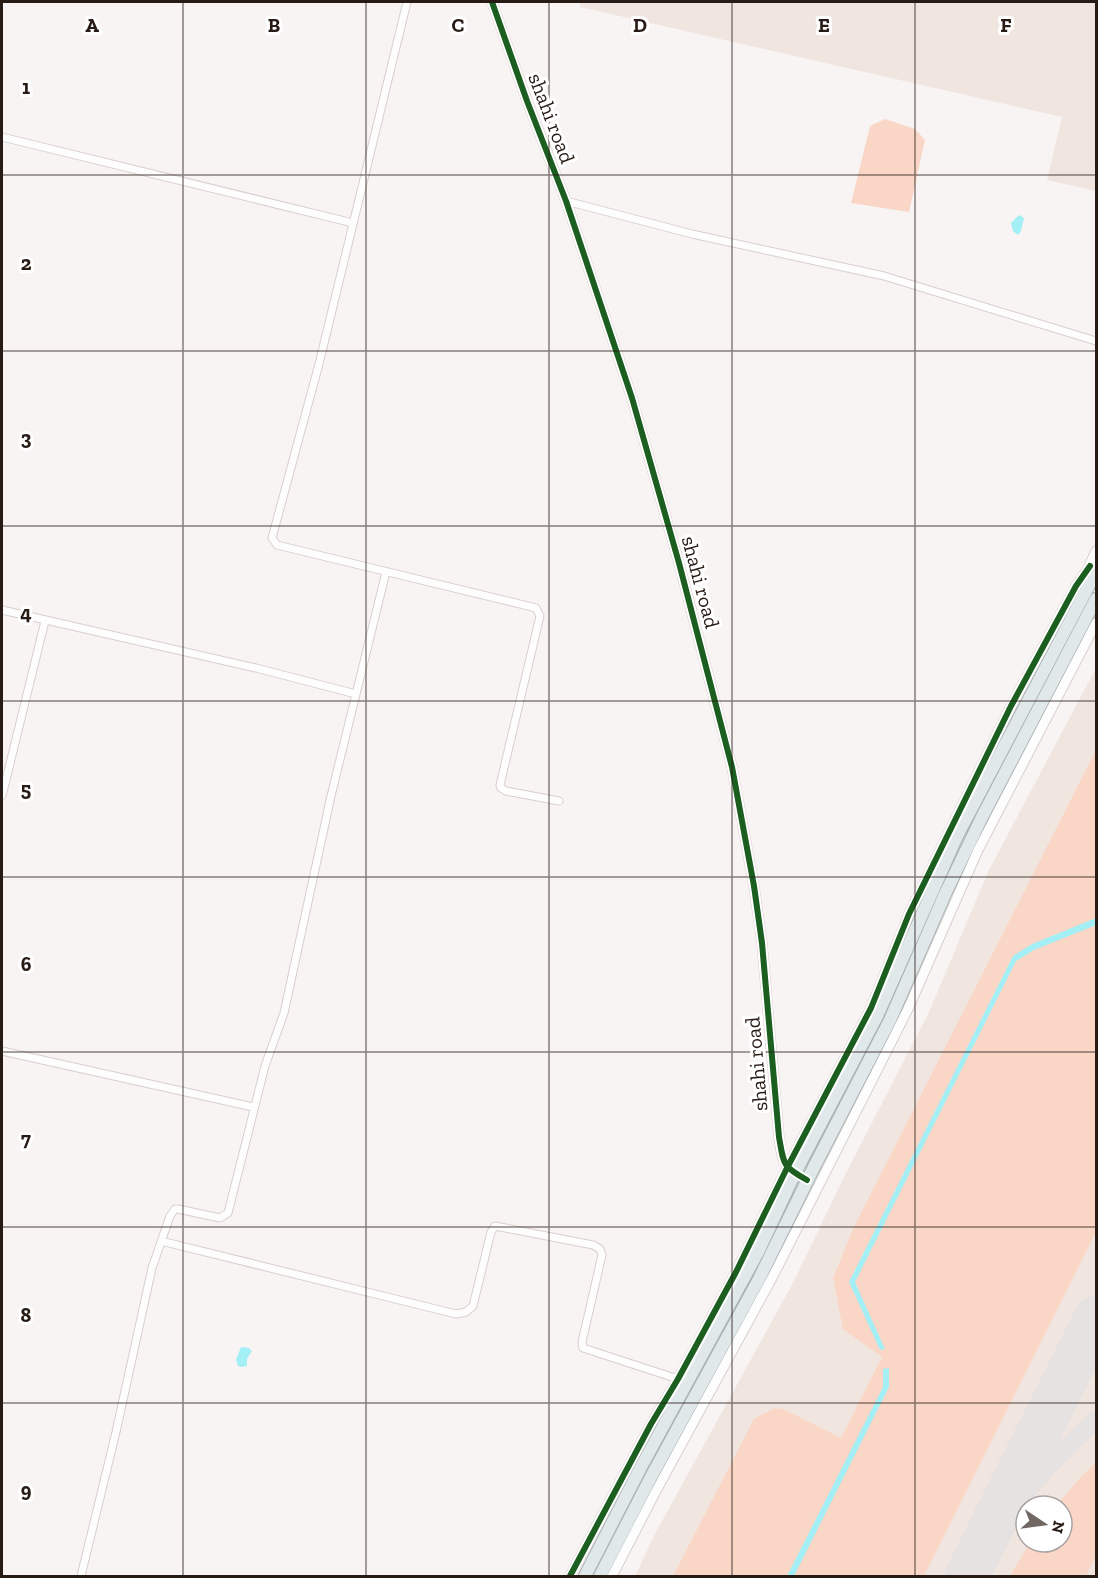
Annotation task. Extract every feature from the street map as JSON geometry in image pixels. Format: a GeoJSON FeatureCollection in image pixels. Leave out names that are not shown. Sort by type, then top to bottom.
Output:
{"type":"FeatureCollection","features":[{"type":"Feature","properties":{"kind":"highway"},"geometry":{"type":"LineString","coordinates":[[585,1576],[640,1469],[758,1252],[791,1170],[877,1016],[957,836],[1094,570]]}},
{"type":"Feature","properties":{"kind":"highway"},"geometry":{"type":"LineString","coordinates":[[600,1576],[652,1475],[759,1280],[807,1180],[890,1020],[946,892],[987,807],[1096,599]]}},
{"type":"Feature","properties":{"kind":"street"},"geometry":{"type":"LineString","coordinates":[[407,2],[319,364],[272,538],[277,545],[533,607],[539,611],[540,616],[500,785],[506,791],[559,801]]}},
{"type":"Feature","properties":{"kind":"street","name":"shahi road"},"geometry":{"type":"LineString","coordinates":[[492,2],[566,201],[634,405],[679,563],[732,767],[762,943],[778,1137],[784,1164],[791,1170]]}},
{"type":"Feature","properties":{"kind":"street"},"geometry":{"type":"LineString","coordinates":[[2,136],[353,223]]}},
{"type":"Feature","properties":{"kind":"street"},"geometry":{"type":"LineString","coordinates":[[566,201],[692,234],[884,276],[1096,341]]}},
{"type":"Feature","properties":{"kind":"street"},"geometry":{"type":"LineString","coordinates":[[1094,570],[1096,551]]}},
{"type":"Feature","properties":{"kind":"street"},"geometry":{"type":"LineString","coordinates":[[81,1576],[116,1432],[147,1285],[161,1241],[174,1209],[215,1218],[224,1217],[228,1213],[253,1107],[284,1013],[318,852],[386,572]]}},
{"type":"Feature","properties":{"kind":"street"},"geometry":{"type":"LineString","coordinates":[[2,610],[248,666],[356,694]]}},
{"type":"Feature","properties":{"kind":"street"},"geometry":{"type":"LineString","coordinates":[[2,796],[45,621]]}},
{"type":"Feature","properties":{"kind":"street"},"geometry":{"type":"LineString","coordinates":[[612,1576],[777,1269],[830,1159],[904,1016],[978,850],[1096,622]]}},
{"type":"Feature","properties":{"kind":"street"},"geometry":{"type":"LineString","coordinates":[[2,1051],[253,1107]]}},
{"type":"Feature","properties":{"kind":"street"},"geometry":{"type":"LineString","coordinates":[[570,1576],[791,1170],[807,1180]]}},
{"type":"Feature","properties":{"kind":"street"},"geometry":{"type":"LineString","coordinates":[[161,1241],[456,1314],[466,1312],[473,1306],[491,1232],[495,1226],[593,1245],[600,1249],[602,1255],[582,1342],[583,1348],[678,1379]]}},
{"type":"Feature","properties":{"kind":"shaded area"},"geometry":{"type":"Polygon","coordinates":[[[580,2],[1096,2],[1096,191],[1047,180],[1062,117],[580,7],[580,2]]]}},
{"type":"Feature","properties":{"kind":"shaded area"},"geometry":{"type":"Polygon","coordinates":[[[885,119],[915,129],[925,140],[909,212],[851,203],[870,126],[885,119]]]}},
{"type":"Feature","properties":{"kind":"shaded area"},"geometry":{"type":"Polygon","coordinates":[[[1096,668],[1096,1576],[635,1576],[656,1532],[794,1281],[844,1177],[929,1012],[988,872],[1096,668]]]}},
{"type":"Feature","properties":{"kind":"shaded area"},"geometry":{"type":"Polygon","coordinates":[[[1096,750],[1096,1232],[924,1576],[673,1576],[754,1419],[775,1408],[783,1409],[841,1438],[882,1357],[843,1329],[833,1278],[853,1229],[1096,750]]]}},
{"type":"Feature","properties":{"kind":"shaded area"},"geometry":{"type":"Polygon","coordinates":[[[1096,1462],[1096,1555],[1086,1576],[1010,1576],[1023,1554],[1074,1554],[1074,1494],[1066,1494],[1096,1462]]]}},
{"type":"Feature","properties":{"kind":"water"},"geometry":{"type":"Polygon","coordinates":[[[1019,215],[1024,218],[1018,235],[1013,231],[1011,223],[1019,215]]]}},
{"type":"Feature","properties":{"kind":"water"},"geometry":{"type":"Polygon","coordinates":[[[1096,918],[1096,925],[1034,950],[1016,961],[855,1282],[885,1349],[880,1350],[849,1282],[1013,956],[1032,944],[1096,918]]]}},
{"type":"Feature","properties":{"kind":"water"},"geometry":{"type":"Polygon","coordinates":[[[241,1347],[252,1351],[247,1359],[247,1366],[242,1367],[238,1366],[236,1360],[241,1347]]]}},
{"type":"Feature","properties":{"kind":"water"},"geometry":{"type":"Polygon","coordinates":[[[889,1368],[889,1387],[794,1576],[787,1576],[883,1387],[883,1369],[889,1368]]]}},
{"type":"Feature","properties":{"kind":"taxiway"},"geometry":{"type":"LineString","coordinates":[[1083,1345],[1096,1325]]}},
{"type":"Feature","properties":{"kind":"taxiway"},"geometry":{"type":"LineString","coordinates":[[969,1576],[996,1533],[1026,1493],[1059,1455],[1096,1420]]}},
{"type":"Feature","properties":{"kind":"runway"},"geometry":{"type":"LineString","coordinates":[[967,1576],[1096,1318]]}},
{"type":"Feature","properties":{"kind":"tunnel"},"geometry":{"type":"LineString","coordinates":[[998,742],[1090,570]]}},
{"type":"Feature","properties":{"kind":"tunnel"},"geometry":{"type":"LineString","coordinates":[[1086,634],[1096,613]]}},
{"type":"Feature","properties":{"kind":"tunnel"},"geometry":{"type":"LineString","coordinates":[[964,868],[1075,654]]}},
{"type":"Feature","properties":{"kind":"tunnel"},"geometry":{"type":"LineString","coordinates":[[893,965],[928,884]]}},
{"type":"Feature","properties":{"kind":"tunnel"},"geometry":{"type":"LineString","coordinates":[[800,1208],[905,1003],[942,916]]}},
{"type":"Feature","properties":{"kind":"tunnel"},"geometry":{"type":"LineString","coordinates":[[740,1329],[759,1291]]}},
{"type":"Feature","properties":{"kind":"cycle path"},"geometry":{"type":"LineString","coordinates":[[492,2],[566,201],[632,398],[679,563],[732,767],[754,886],[762,943],[782,1154],[788,1168],[807,1180]]}},
{"type":"Feature","properties":{"kind":"cycle path"},"geometry":{"type":"LineString","coordinates":[[570,1576],[736,1272],[787,1168],[871,1008],[909,914],[1011,706],[1076,586],[1090,566]]}}]}
